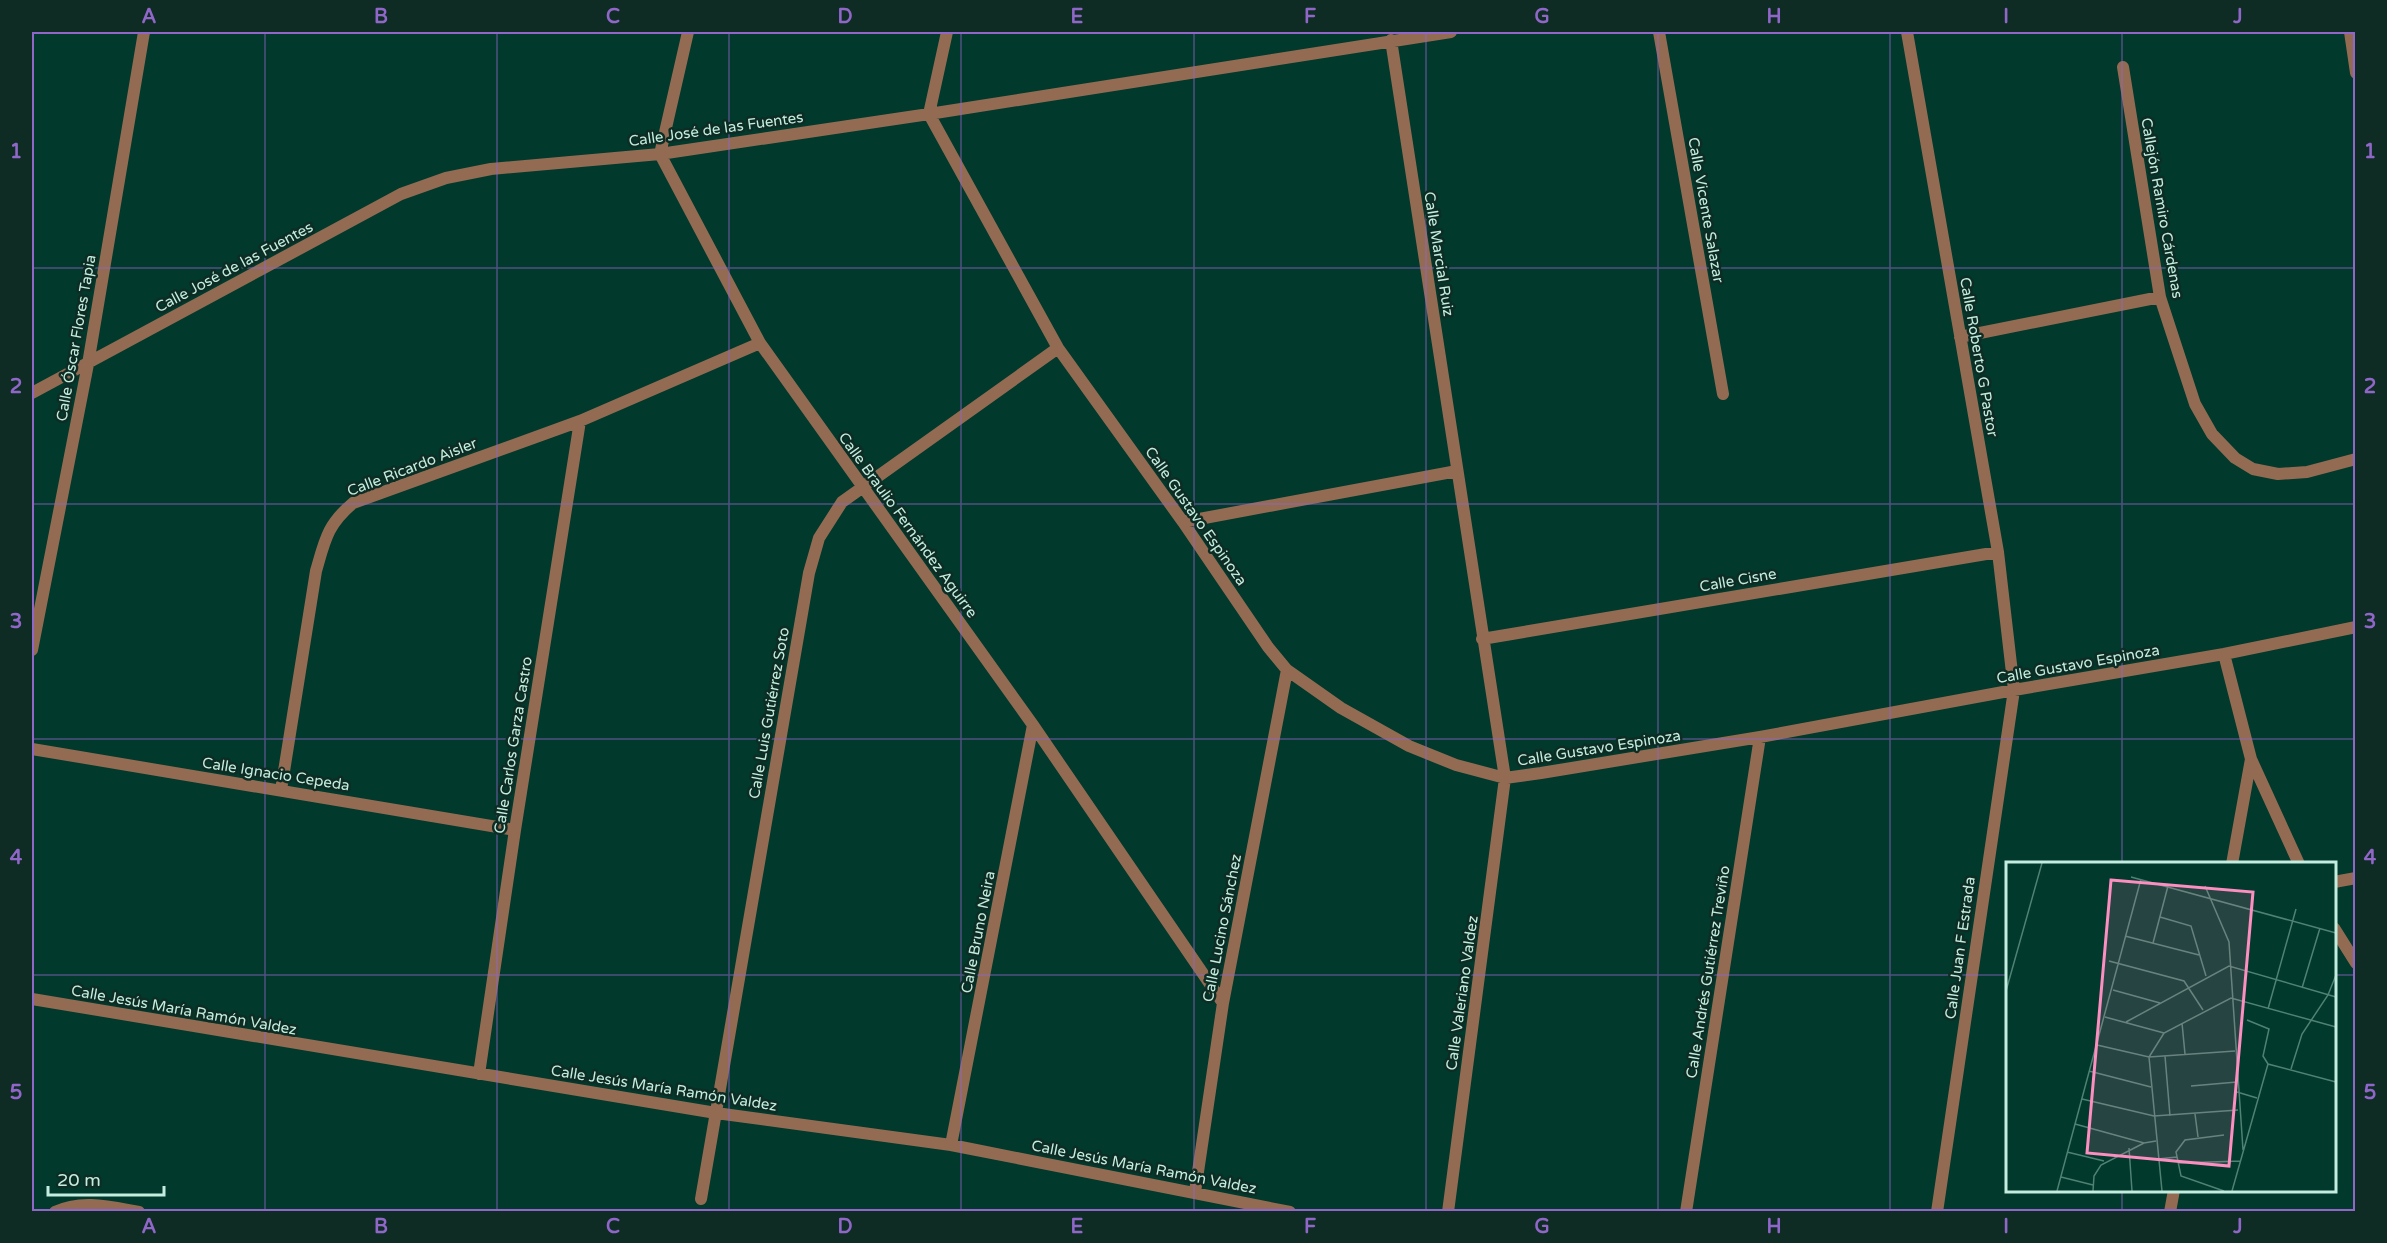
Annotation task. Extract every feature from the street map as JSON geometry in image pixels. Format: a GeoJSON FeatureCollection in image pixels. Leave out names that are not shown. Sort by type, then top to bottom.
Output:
{"type":"FeatureCollection","features":[{"type":"Feature","properties":{"kind":"street","name":"Calle Óscar Flores Tapia"},"geometry":{"type":"LineString","coordinates":[[32,650],[88,364],[144,32]]}},
{"type":"Feature","properties":{"kind":"street"},"geometry":{"type":"LineString","coordinates":[[660,154],[688,32]]}},
{"type":"Feature","properties":{"kind":"street"},"geometry":{"type":"LineString","coordinates":[[929,114],[947,32]]}},
{"type":"Feature","properties":{"kind":"street","name":"Calle José de las Fuentes"},"geometry":{"type":"LineString","coordinates":[[32,393],[401,194],[446,178],[491,170],[660,154],[1451,32]]}},
{"type":"Feature","properties":{"kind":"street","name":"Calle Vicente Salazar"},"geometry":{"type":"LineString","coordinates":[[1659,32],[1723,394]]}},
{"type":"Feature","properties":{"kind":"street","name":"Calle Roberto G Pastor"},"geometry":{"type":"LineString","coordinates":[[1907,32],[1998,552],[2014,690]]}},
{"type":"Feature","properties":{"kind":"street"},"geometry":{"type":"LineString","coordinates":[[2350,32],[2355,72]]}},
{"type":"Feature","properties":{"kind":"street","name":"Calle Marcial Ruiz"},"geometry":{"type":"LineString","coordinates":[[1391,40],[1505,778]]}},
{"type":"Feature","properties":{"kind":"street","name":"Callejón Ramiro Cárdenas"},"geometry":{"type":"LineString","coordinates":[[2123,67],[2160,297],[2195,404],[2212,434],[2235,458],[2253,469],[2278,474],[2307,472],[2355,461]]}},
{"type":"Feature","properties":{"kind":"street","name":"Calle Gustavo Espinoza"},"geometry":{"type":"LineString","coordinates":[[929,114],[1058,348],[1183,522],[1268,647],[1287,670],[1341,708],[1409,746],[1456,765],[1505,778],[1760,737],[2224,654],[2355,627]]}},
{"type":"Feature","properties":{"kind":"street","name":"Calle Braulio Fernández Aguirre"},"geometry":{"type":"LineString","coordinates":[[660,154],[760,343],[1033,725],[1223,1003]]}},
{"type":"Feature","properties":{"kind":"street"},"geometry":{"type":"LineString","coordinates":[[1960,337],[2160,297]]}},
{"type":"Feature","properties":{"kind":"street","name":"Calle Ricardo Aisler"},"geometry":{"type":"LineString","coordinates":[[281,790],[316,571],[326,538],[336,518],[353,503],[580,421],[760,343]]}},
{"type":"Feature","properties":{"kind":"street","name":"Calle Luis Gutiérrez Soto"},"geometry":{"type":"LineString","coordinates":[[701,1199],[809,573],[819,538],[842,502],[1058,348]]}},
{"type":"Feature","properties":{"kind":"street","name":"Calle Carlos Garza Castro"},"geometry":{"type":"LineString","coordinates":[[479,1074],[580,421]]}},
{"type":"Feature","properties":{"kind":"street"},"geometry":{"type":"LineString","coordinates":[[1183,522],[1457,471]]}},
{"type":"Feature","properties":{"kind":"street","name":"Calle Cisne"},"geometry":{"type":"LineString","coordinates":[[1482,639],[1998,552]]}},
{"type":"Feature","properties":{"kind":"street"},"geometry":{"type":"LineString","coordinates":[[2224,654],[2251,759],[2298,862]]}},
{"type":"Feature","properties":{"kind":"street","name":"Calle Lucino Sánchez"},"geometry":{"type":"LineString","coordinates":[[1195,1192],[1223,1003],[1287,670]]}},
{"type":"Feature","properties":{"kind":"street","name":"Calle Juan F Estrada"},"geometry":{"type":"LineString","coordinates":[[1937,1212],[2014,690]]}},
{"type":"Feature","properties":{"kind":"street","name":"Calle Bruno Neira"},"geometry":{"type":"LineString","coordinates":[[951,1144],[1033,725]]}},
{"type":"Feature","properties":{"kind":"street","name":"Calle Andrés Gutiérrez Treviño"},"geometry":{"type":"LineString","coordinates":[[1686,1212],[1760,737]]}},
{"type":"Feature","properties":{"kind":"street","name":"Calle Ignacio Cepeda"},"geometry":{"type":"LineString","coordinates":[[32,749],[515,830]]}},
{"type":"Feature","properties":{"kind":"street"},"geometry":{"type":"LineString","coordinates":[[2232,862],[2251,759]]}},
{"type":"Feature","properties":{"kind":"street","name":"Calle Valeriano Valdez"},"geometry":{"type":"LineString","coordinates":[[1448,1212],[1505,778]]}},
{"type":"Feature","properties":{"kind":"street"},"geometry":{"type":"LineString","coordinates":[[2336,882],[2355,878]]}},
{"type":"Feature","properties":{"kind":"street"},"geometry":{"type":"LineString","coordinates":[[2336,931],[2355,963]]}},
{"type":"Feature","properties":{"kind":"street","name":"Calle Jesús María Ramón Valdez"},"geometry":{"type":"LineString","coordinates":[[32,999],[716,1113],[951,1144],[1290,1212]]}},
{"type":"Feature","properties":{"kind":"street"},"geometry":{"type":"LineString","coordinates":[[2170,1212],[2174,1192]]}},
{"type":"Feature","properties":{"kind":"street"},"geometry":{"type":"LineString","coordinates":[[55,1212],[72,1205],[91,1204],[139,1212]]}}]}
